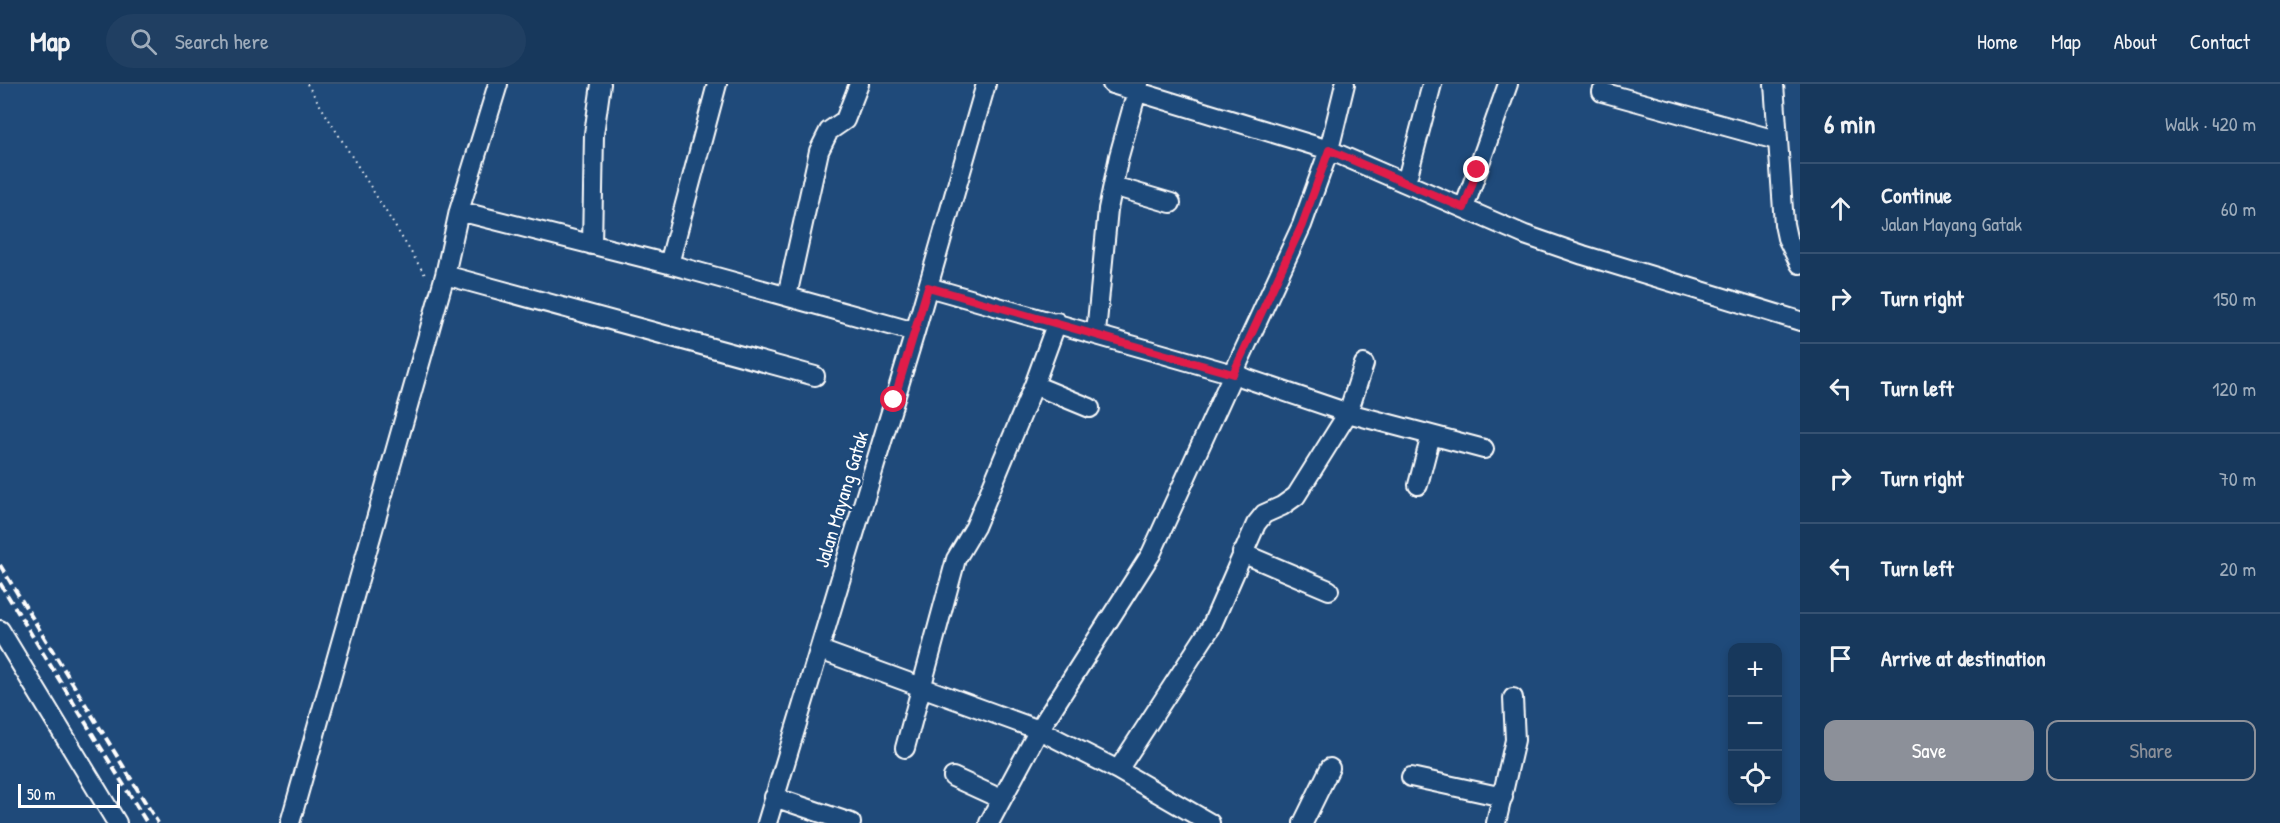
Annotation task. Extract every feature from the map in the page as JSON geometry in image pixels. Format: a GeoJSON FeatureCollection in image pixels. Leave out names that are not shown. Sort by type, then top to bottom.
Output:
{"type":"FeatureCollection","features":[{"type":"Feature","properties":{"kind":"street"},"geometry":{"type":"LineString","coordinates":[[290,823],[437,296],[445,275],[459,211],[498,84]]}},
{"type":"Feature","properties":{"kind":"street"},"geometry":{"type":"LineString","coordinates":[[592,245],[594,134],[601,84]]}},
{"type":"Feature","properties":{"kind":"street"},"geometry":{"type":"LineString","coordinates":[[669,264],[717,84]]}},
{"type":"Feature","properties":{"kind":"street"},"geometry":{"type":"LineString","coordinates":[[787,296],[819,151],[829,131],[845,120],[859,84]]}},
{"type":"Feature","properties":{"kind":"street","name":"Jalan Mayang Gatak"},"geometry":{"type":"LineString","coordinates":[[767,823],[915,332],[986,84]]}},
{"type":"Feature","properties":{"kind":"street"},"geometry":{"type":"LineString","coordinates":[[1112,84],[1138,88],[1329,150],[1531,237],[1800,321]]}},
{"type":"Feature","properties":{"kind":"street"},"geometry":{"type":"LineString","coordinates":[[990,823],[1039,730],[1151,554],[1302,225],[1329,150],[1345,84]]}},
{"type":"Feature","properties":{"kind":"street"},"geometry":{"type":"LineString","coordinates":[[1406,183],[1432,84]]}},
{"type":"Feature","properties":{"kind":"street"},"geometry":{"type":"LineString","coordinates":[[1464,208],[1508,84]]}},
{"type":"Feature","properties":{"kind":"street"},"geometry":{"type":"LineString","coordinates":[[1774,84],[1776,140],[1784,224],[1787,238],[1800,264]]}},
{"type":"Feature","properties":{"kind":"street"},"geometry":{"type":"LineString","coordinates":[[1096,333],[1108,209],[1138,88]]}},
{"type":"Feature","properties":{"kind":"street"},"geometry":{"type":"LineString","coordinates":[[1602,92],[1776,140]]}},
{"type":"Feature","properties":{"kind":"street"},"geometry":{"type":"LineString","coordinates":[[1113,186],[1171,203]]}},
{"type":"Feature","properties":{"kind":"street"},"geometry":{"type":"LineString","coordinates":[[459,211],[669,264],[915,332]]}},
{"type":"Feature","properties":{"kind":"street"},"geometry":{"type":"LineString","coordinates":[[445,275],[815,376]]}},
{"type":"Feature","properties":{"kind":"street"},"geometry":{"type":"LineString","coordinates":[[928,287],[1096,333],[1233,374],[1348,413],[1484,449]]}},
{"type":"Feature","properties":{"kind":"street"},"geometry":{"type":"LineString","coordinates":[[905,748],[920,685],[956,559],[975,527],[1034,385],[1057,322]]}},
{"type":"Feature","properties":{"kind":"street"},"geometry":{"type":"LineString","coordinates":[[1118,770],[1211,627],[1242,552],[1259,518],[1296,495],[1348,413],[1364,364]]}},
{"type":"Feature","properties":{"kind":"street"},"geometry":{"type":"LineString","coordinates":[[1034,385],[1090,408]]}},
{"type":"Feature","properties":{"kind":"street"},"geometry":{"type":"LineString","coordinates":[[1418,485],[1431,435]]}},
{"type":"Feature","properties":{"kind":"street"},"geometry":{"type":"LineString","coordinates":[[1242,552],[1329,590]]}},
{"type":"Feature","properties":{"kind":"street"},"geometry":{"type":"LineString","coordinates":[[0,630],[117,823]]}},
{"type":"Feature","properties":{"kind":"street"},"geometry":{"type":"LineString","coordinates":[[820,650],[1039,730],[1118,770],[1205,822]]}},
{"type":"Feature","properties":{"kind":"street"},"geometry":{"type":"LineString","coordinates":[[1496,823],[1515,740],[1513,698]]}},
{"type":"Feature","properties":{"kind":"street"},"geometry":{"type":"LineString","coordinates":[[1303,823],[1330,768]]}},
{"type":"Feature","properties":{"kind":"street"},"geometry":{"type":"LineString","coordinates":[[952,777],[1001,799]]}},
{"type":"Feature","properties":{"kind":"street"},"geometry":{"type":"LineString","coordinates":[[1411,777],[1503,797]]}},
{"type":"Feature","properties":{"kind":"street"},"geometry":{"type":"LineString","coordinates":[[774,797],[851,823]]}},
{"type":"Feature","properties":{"kind":"path"},"geometry":{"type":"LineString","coordinates":[[307,84],[437,296]]}},
{"type":"Feature","properties":{"kind":"railway"},"geometry":{"type":"LineString","coordinates":[[0,565],[158,823]]}},
{"type":"Feature","properties":{"kind":"railway"},"geometry":{"type":"LineString","coordinates":[[0,583],[147,823]]}},
{"type":"Feature","properties":{"kind":"route"},"geometry":{"type":"LineString","coordinates":[[894,400],[928,287],[1096,333],[1233,374],[1302,225],[1329,150],[1464,208],[1477,170]]}}]}
